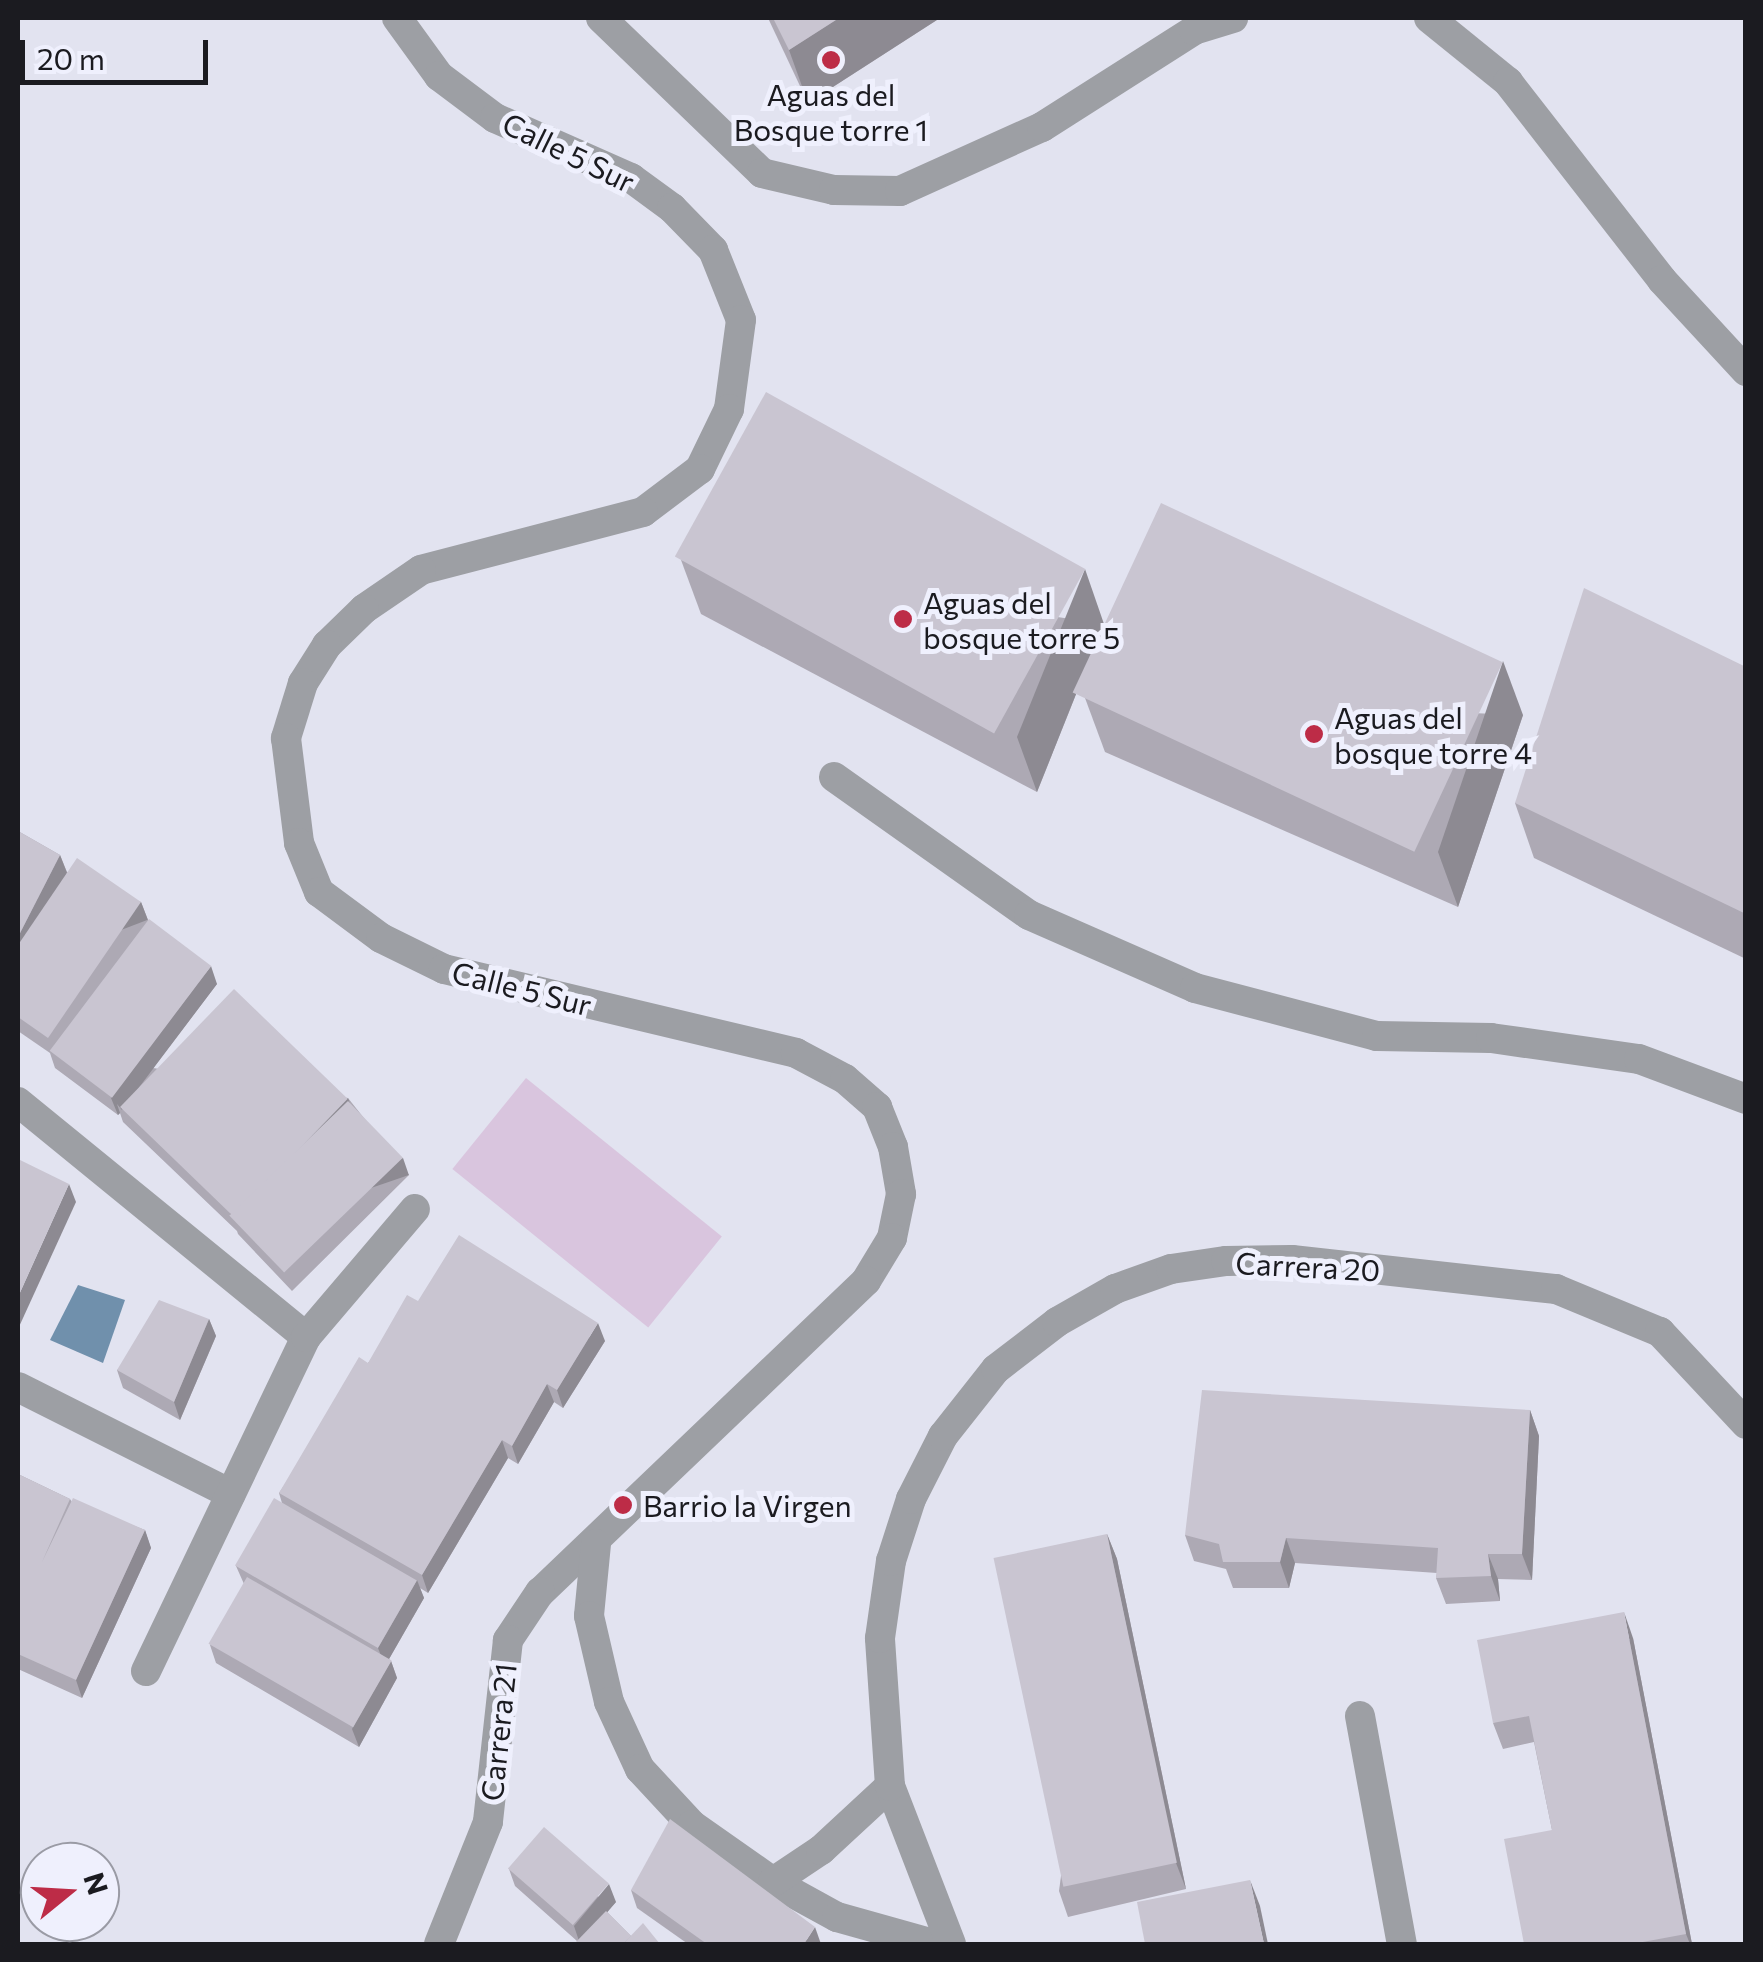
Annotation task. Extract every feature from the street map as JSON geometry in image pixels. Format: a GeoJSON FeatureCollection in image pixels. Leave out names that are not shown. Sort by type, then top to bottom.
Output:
{"type":"FeatureCollection","features":[{"type":"Feature","properties":{"kind":"street","name":"Calle 5 Sur"},"geometry":{"type":"LineString","coordinates":[[397,18],[439,76],[495,118],[631,178],[672,208],[713,250],[741,320],[729,409],[700,470],[644,512],[420,570],[327,645],[302,683],[286,738],[299,843],[319,892],[381,938],[444,969],[796,1053],[845,1078],[877,1107],[893,1147],[901,1194],[892,1238],[866,1281],[596,1544]]}},
{"type":"Feature","properties":{"kind":"street"},"geometry":{"type":"LineString","coordinates":[[600,18],[762,173],[834,190],[900,191],[1042,127],[1194,30],[1233,18]]}},
{"type":"Feature","properties":{"kind":"street"},"geometry":{"type":"LineString","coordinates":[[1429,18],[1508,82],[1662,280],[1746,371]]}},
{"type":"Feature","properties":{"kind":"street"},"geometry":{"type":"LineString","coordinates":[[834,777],[1029,915],[1196,988],[1377,1036],[1490,1038],[1639,1059],[1746,1099]]}},
{"type":"Feature","properties":{"kind":"street"},"geometry":{"type":"LineString","coordinates":[[18,1102],[306,1336]]}},
{"type":"Feature","properties":{"kind":"street"},"geometry":{"type":"LineString","coordinates":[[146,1671],[306,1336],[414,1208]]}},
{"type":"Feature","properties":{"kind":"street","name":"Carrera 20"},"geometry":{"type":"LineString","coordinates":[[951,1944],[890,1786],[880,1638],[890,1561],[911,1498],[942,1436],[996,1370],[1115,1290],[1172,1269],[1292,1260],[1556,1289],[1660,1332],[1746,1424]]}},
{"type":"Feature","properties":{"kind":"street"},"geometry":{"type":"LineString","coordinates":[[18,1387],[231,1494]]}},
{"type":"Feature","properties":{"kind":"street"},"geometry":{"type":"LineString","coordinates":[[596,1544],[590,1616],[609,1702],[640,1770],[692,1824],[773,1882],[838,1917],[934,1944]]}},
{"type":"Feature","properties":{"kind":"street","name":"Carrera 21"},"geometry":{"type":"LineString","coordinates":[[439,1944],[488,1822],[508,1640],[540,1592],[596,1544]]}},
{"type":"Feature","properties":{"kind":"street"},"geometry":{"type":"LineString","coordinates":[[1360,1716],[1402,1944]]}},
{"type":"Feature","properties":{"kind":"street"},"geometry":{"type":"LineString","coordinates":[[773,1882],[821,1850],[890,1786]]}},
{"type":"Feature","properties":{"kind":"shaded area"},"geometry":{"type":"Polygon","coordinates":[[[526,1078],[722,1237],[648,1328],[452,1169],[526,1078]]]}},
{"type":"Feature","properties":{"kind":"water"},"geometry":{"type":"Polygon","coordinates":[[[78,1285],[125,1300],[103,1363],[50,1340],[78,1285]]]}},
{"type":"Feature","properties":{"kind":"building"},"geometry":{"type":"Polygon","coordinates":[[[773,18],[839,18],[789,50],[773,18]]]}},
{"type":"Feature","properties":{"kind":"building","name":"Aguas del bosque torre 5"},"geometry":{"type":"Polygon","coordinates":[[[766,392],[1085,569],[994,733],[675,556],[766,392]]]}},
{"type":"Feature","properties":{"kind":"building","name":"Aguas del bosque torre 4"},"geometry":{"type":"Polygon","coordinates":[[[1161,503],[1503,662],[1414,852],[1073,692],[1161,503]]]}},
{"type":"Feature","properties":{"kind":"building"},"geometry":{"type":"Polygon","coordinates":[[[1584,588],[1746,667],[1746,914],[1515,803],[1584,588]]]}},
{"type":"Feature","properties":{"kind":"building"},"geometry":{"type":"Polygon","coordinates":[[[18,831],[60,855],[18,937],[18,831]]]}},
{"type":"Feature","properties":{"kind":"building"},"geometry":{"type":"Polygon","coordinates":[[[77,858],[141,902],[48,1038],[18,1017],[18,945],[77,858]]]}},
{"type":"Feature","properties":{"kind":"building"},"geometry":{"type":"Polygon","coordinates":[[[149,919],[211,966],[112,1098],[50,1051],[149,919]]]}},
{"type":"Feature","properties":{"kind":"building"},"geometry":{"type":"Polygon","coordinates":[[[234,989],[348,1099],[234,1217],[120,1107],[234,989]]]}},
{"type":"Feature","properties":{"kind":"building"},"geometry":{"type":"Polygon","coordinates":[[[348,1101],[403,1158],[284,1272],[229,1216],[348,1101]]]}},
{"type":"Feature","properties":{"kind":"building"},"geometry":{"type":"Polygon","coordinates":[[[18,1159],[69,1184],[18,1297],[18,1159]]]}},
{"type":"Feature","properties":{"kind":"building"},"geometry":{"type":"Polygon","coordinates":[[[459,1235],[598,1323],[557,1390],[547,1384],[512,1446],[502,1440],[422,1575],[279,1493],[359,1357],[368,1363],[407,1295],[418,1301],[459,1235]]]}},
{"type":"Feature","properties":{"kind":"building"},"geometry":{"type":"Polygon","coordinates":[[[159,1300],[209,1319],[174,1402],[117,1370],[159,1300]]]}},
{"type":"Feature","properties":{"kind":"building"},"geometry":{"type":"Polygon","coordinates":[[[1202,1390],[1530,1410],[1522,1554],[1488,1554],[1491,1576],[1436,1578],[1438,1548],[1286,1538],[1280,1562],[1223,1562],[1219,1544],[1185,1535],[1202,1390]]]}},
{"type":"Feature","properties":{"kind":"building"},"geometry":{"type":"Polygon","coordinates":[[[18,1474],[70,1499],[42,1562],[73,1498],[145,1530],[76,1680],[18,1654],[18,1474]]]}},
{"type":"Feature","properties":{"kind":"building"},"geometry":{"type":"Polygon","coordinates":[[[274,1498],[417,1580],[378,1648],[235,1566],[274,1498]]]}},
{"type":"Feature","properties":{"kind":"building"},"geometry":{"type":"Polygon","coordinates":[[[1107,1534],[1177,1863],[1063,1887],[994,1558],[1107,1534]]]}},
{"type":"Feature","properties":{"kind":"building"},"geometry":{"type":"Polygon","coordinates":[[[247,1577],[392,1660],[353,1727],[208,1644],[247,1577]]]}},
{"type":"Feature","properties":{"kind":"building"},"geometry":{"type":"Polygon","coordinates":[[[1624,1612],[1686,1934],[1632,1944],[1524,1944],[1504,1839],[1552,1830],[1529,1716],[1493,1723],[1477,1640],[1624,1612]]]}},
{"type":"Feature","properties":{"kind":"building"},"geometry":{"type":"Polygon","coordinates":[[[670,1819],[815,1927],[804,1944],[707,1944],[631,1890],[670,1819]]]}},
{"type":"Feature","properties":{"kind":"building"},"geometry":{"type":"Polygon","coordinates":[[[544,1827],[609,1883],[573,1925],[508,1869],[544,1827]]]}},
{"type":"Feature","properties":{"kind":"building"},"geometry":{"type":"Polygon","coordinates":[[[1250,1880],[1264,1944],[1145,1944],[1137,1902],[1250,1880]]]}},
{"type":"Feature","properties":{"kind":"building"},"geometry":{"type":"Polygon","coordinates":[[[606,1911],[631,1936],[623,1944],[574,1944],[606,1911]]]}},
{"type":"Feature","properties":{"kind":"building"},"geometry":{"type":"Polygon","coordinates":[[[643,1923],[660,1944],[623,1944],[643,1923]]]}},
{"type":"Feature","properties":{"kind":"place","name":"Aguas del Bosque torre 1"},"geometry":{"type":"Point","coordinates":[831,60]}},
{"type":"Feature","properties":{"kind":"place","name":"Aguas del bosque torre 5"},"geometry":{"type":"Point","coordinates":[903,619]}},
{"type":"Feature","properties":{"kind":"place","name":"Aguas del bosque torre 4"},"geometry":{"type":"Point","coordinates":[1314,734]}},
{"type":"Feature","properties":{"kind":"place","name":"Barrio la Virgen"},"geometry":{"type":"Point","coordinates":[623,1505]}}]}
